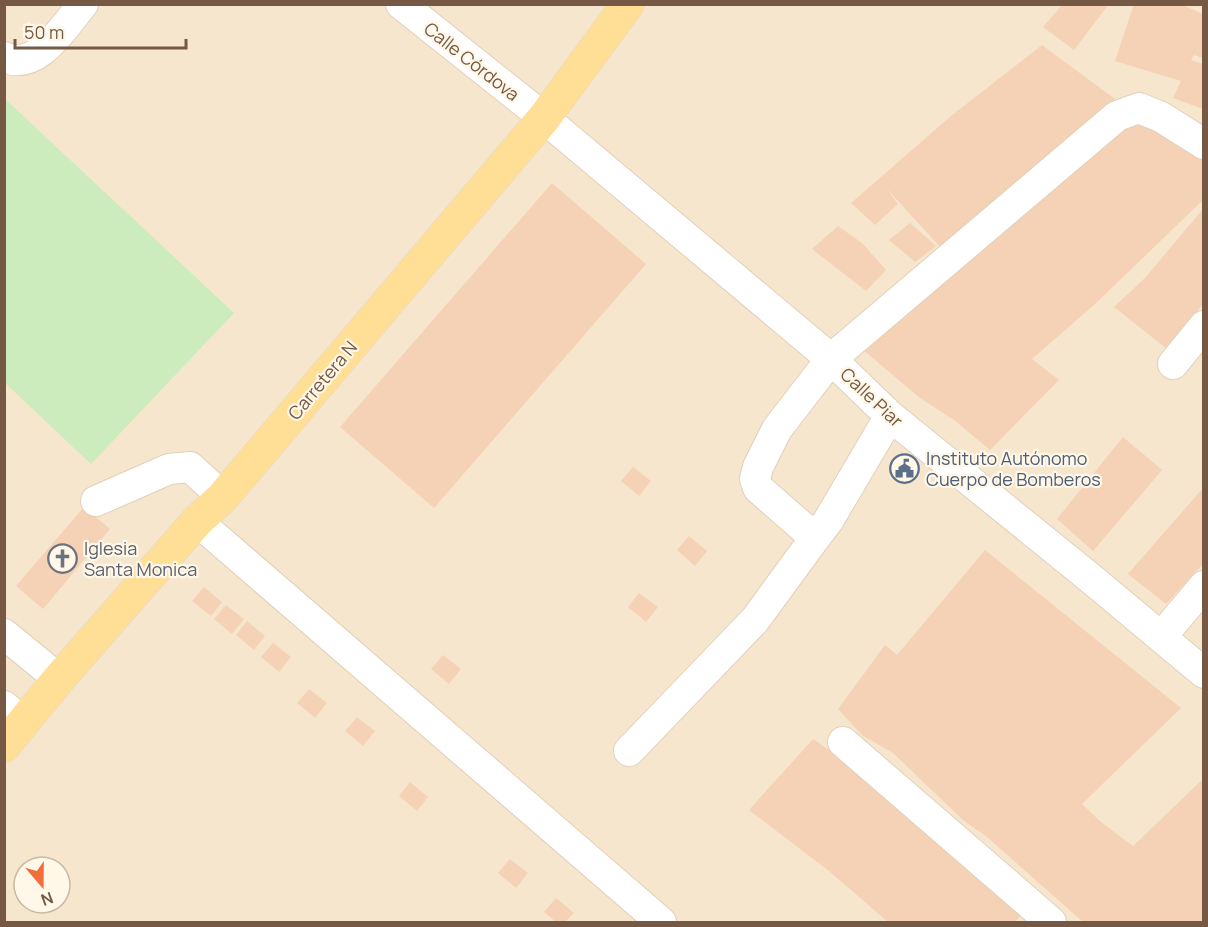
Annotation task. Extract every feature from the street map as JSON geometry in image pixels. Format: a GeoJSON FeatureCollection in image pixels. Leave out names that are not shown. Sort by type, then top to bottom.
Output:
{"type":"FeatureCollection","features":[{"type":"Feature","properties":{"kind":"main road","name":"Carretera N"},"geometry":{"type":"LineString","coordinates":[[11,725],[59,679],[197,521],[222,497],[544,118],[628,4]]}},
{"type":"Feature","properties":{"kind":"street"},"geometry":{"type":"LineString","coordinates":[[4,57],[10,60],[27,59],[43,52],[83,4]]}},
{"type":"Feature","properties":{"kind":"street","name":"Calle Córdova"},"geometry":{"type":"LineString","coordinates":[[401,4],[544,118]]}},
{"type":"Feature","properties":{"kind":"street"},"geometry":{"type":"LineString","coordinates":[[815,538],[758,488],[755,479],[758,467],[777,429],[831,359],[1117,116],[1139,108],[1161,117],[1203,144]]}},
{"type":"Feature","properties":{"kind":"street","name":"Calle Piar"},"geometry":{"type":"LineString","coordinates":[[544,118],[831,359],[890,416],[1080,569],[1203,673]]}},
{"type":"Feature","properties":{"kind":"street"},"geometry":{"type":"LineString","coordinates":[[1173,364],[1203,326]]}},
{"type":"Feature","properties":{"kind":"street"},"geometry":{"type":"LineString","coordinates":[[629,751],[755,620],[828,521],[890,416]]}},
{"type":"Feature","properties":{"kind":"street"},"geometry":{"type":"LineString","coordinates":[[96,501],[169,469],[190,467],[222,497]]}},
{"type":"Feature","properties":{"kind":"street"},"geometry":{"type":"LineString","coordinates":[[197,521],[661,922]]}},
{"type":"Feature","properties":{"kind":"street"},"geometry":{"type":"LineString","coordinates":[[1161,637],[1203,586]]}},
{"type":"Feature","properties":{"kind":"street"},"geometry":{"type":"LineString","coordinates":[[4,634],[59,679]]}},
{"type":"Feature","properties":{"kind":"street"},"geometry":{"type":"LineString","coordinates":[[843,742],[1047,921]]}},
{"type":"Feature","properties":{"kind":"shaded area"},"geometry":{"type":"Polygon","coordinates":[[[5,5],[1203,5],[1203,922],[5,922],[5,5]]]}},
{"type":"Feature","properties":{"kind":"green space"},"geometry":{"type":"Polygon","coordinates":[[[5,99],[234,313],[91,464],[5,383],[5,99]]]}},
{"type":"Feature","properties":{"kind":"building"},"geometry":{"type":"Polygon","coordinates":[[[1063,4],[1109,4],[1074,50],[1043,27],[1063,4]]]}},
{"type":"Feature","properties":{"kind":"building"},"geometry":{"type":"Polygon","coordinates":[[[1134,4],[1180,4],[1203,14],[1203,58],[1194,55],[1191,60],[1203,64],[1203,109],[1173,98],[1181,81],[1115,61],[1134,4]]]}},
{"type":"Feature","properties":{"kind":"building"},"geometry":{"type":"Polygon","coordinates":[[[1042,45],[1115,99],[943,250],[886,188],[898,204],[875,225],[851,203],[951,116],[1042,45]]]}},
{"type":"Feature","properties":{"kind":"building"},"geometry":{"type":"Polygon","coordinates":[[[1144,120],[1203,158],[1203,200],[1094,305],[1032,359],[1059,380],[990,450],[954,420],[920,398],[862,349],[1130,124],[1144,120]]]}},
{"type":"Feature","properties":{"kind":"building"},"geometry":{"type":"Polygon","coordinates":[[[552,183],[646,264],[434,508],[340,427],[552,183]]]}},
{"type":"Feature","properties":{"kind":"building"},"geometry":{"type":"Polygon","coordinates":[[[1203,209],[1203,304],[1167,349],[1114,307],[1145,278],[1203,209]]]}},
{"type":"Feature","properties":{"kind":"building"},"geometry":{"type":"Polygon","coordinates":[[[910,223],[936,246],[915,262],[889,240],[910,223]]]}},
{"type":"Feature","properties":{"kind":"building"},"geometry":{"type":"Polygon","coordinates":[[[838,226],[862,243],[886,270],[866,291],[812,249],[838,226]]]}},
{"type":"Feature","properties":{"kind":"building"},"geometry":{"type":"Polygon","coordinates":[[[1123,437],[1162,470],[1093,551],[1057,519],[1123,437]]]}},
{"type":"Feature","properties":{"kind":"building"},"geometry":{"type":"Polygon","coordinates":[[[633,467],[651,481],[639,496],[621,481],[633,467]]]}},
{"type":"Feature","properties":{"kind":"building"},"geometry":{"type":"Polygon","coordinates":[[[1203,488],[1203,564],[1166,604],[1128,574],[1203,488]]]}},
{"type":"Feature","properties":{"kind":"building","name":"Iglesia Santa Monica"},"geometry":{"type":"Polygon","coordinates":[[[84,507],[110,529],[43,609],[16,586],[84,507]]]}},
{"type":"Feature","properties":{"kind":"building"},"geometry":{"type":"Polygon","coordinates":[[[689,536],[707,551],[695,566],[677,550],[689,536]]]}},
{"type":"Feature","properties":{"kind":"building"},"geometry":{"type":"Polygon","coordinates":[[[985,550],[1181,708],[1082,804],[1101,822],[1133,846],[1203,779],[1203,922],[1083,922],[987,837],[963,820],[893,753],[862,735],[838,709],[885,645],[897,655],[985,550]]]}},
{"type":"Feature","properties":{"kind":"building"},"geometry":{"type":"Polygon","coordinates":[[[204,587],[222,602],[211,616],[192,601],[204,587]]]}},
{"type":"Feature","properties":{"kind":"building"},"geometry":{"type":"Polygon","coordinates":[[[639,593],[658,607],[646,622],[628,607],[639,593]]]}},
{"type":"Feature","properties":{"kind":"building"},"geometry":{"type":"Polygon","coordinates":[[[226,605],[244,619],[232,634],[214,619],[226,605]]]}},
{"type":"Feature","properties":{"kind":"building"},"geometry":{"type":"Polygon","coordinates":[[[247,621],[265,636],[254,650],[236,635],[247,621]]]}},
{"type":"Feature","properties":{"kind":"building"},"geometry":{"type":"Polygon","coordinates":[[[273,643],[291,657],[279,672],[261,657],[273,643]]]}},
{"type":"Feature","properties":{"kind":"building"},"geometry":{"type":"Polygon","coordinates":[[[443,655],[461,669],[449,684],[431,669],[443,655]]]}},
{"type":"Feature","properties":{"kind":"building"},"geometry":{"type":"Polygon","coordinates":[[[309,689],[327,703],[315,718],[297,703],[309,689]]]}},
{"type":"Feature","properties":{"kind":"building"},"geometry":{"type":"Polygon","coordinates":[[[357,717],[375,731],[363,746],[345,731],[357,717]]]}},
{"type":"Feature","properties":{"kind":"building"},"geometry":{"type":"Polygon","coordinates":[[[813,739],[839,757],[1023,913],[1015,922],[888,922],[829,871],[749,810],[813,739]]]}},
{"type":"Feature","properties":{"kind":"building"},"geometry":{"type":"Polygon","coordinates":[[[410,782],[428,797],[417,811],[399,796],[410,782]]]}},
{"type":"Feature","properties":{"kind":"building"},"geometry":{"type":"Polygon","coordinates":[[[510,859],[528,873],[516,888],[498,873],[510,859]]]}},
{"type":"Feature","properties":{"kind":"building"},"geometry":{"type":"Polygon","coordinates":[[[556,898],[574,913],[565,922],[556,922],[544,912],[556,898]]]}},
{"type":"Feature","properties":{"kind":"place","name":"Instituto Autónomo Cuerpo de Bomberos"},"geometry":{"type":"Point","coordinates":[905,468]}},
{"type":"Feature","properties":{"kind":"place","name":"Iglesia Santa Monica"},"geometry":{"type":"Point","coordinates":[63,558]}}]}
